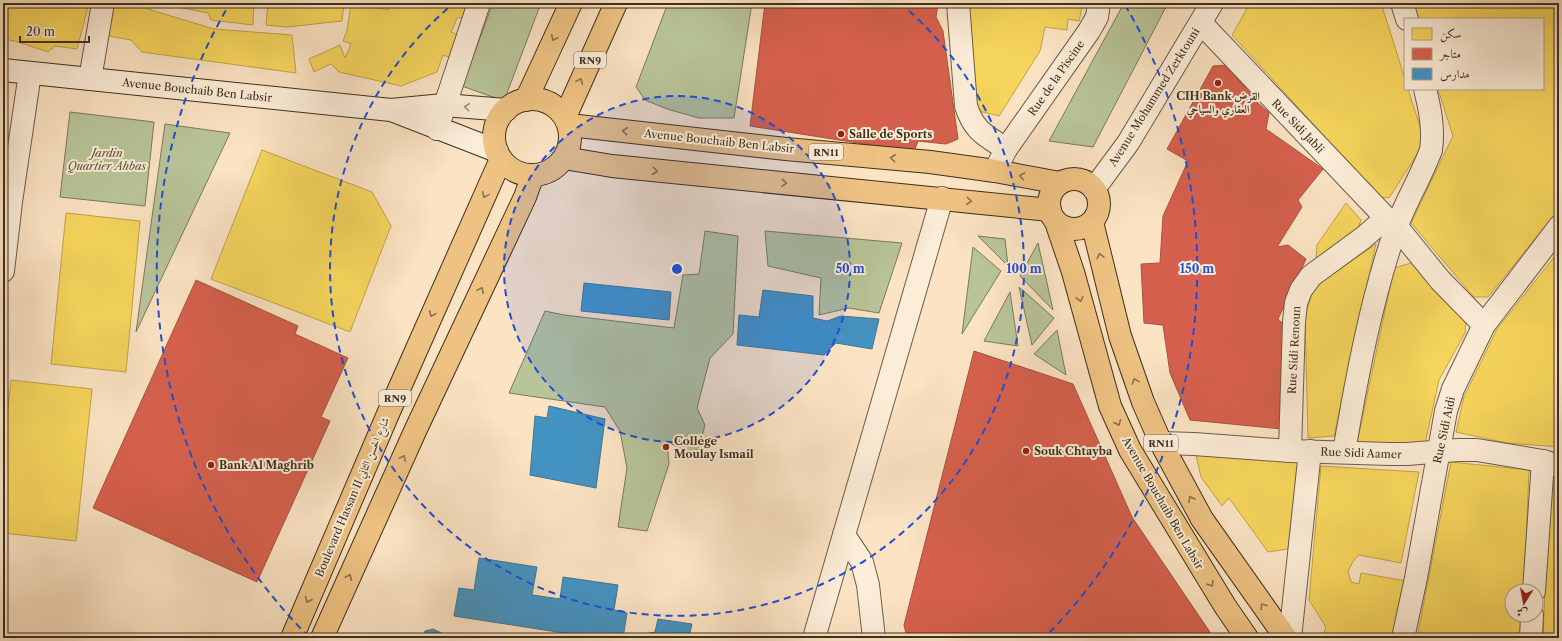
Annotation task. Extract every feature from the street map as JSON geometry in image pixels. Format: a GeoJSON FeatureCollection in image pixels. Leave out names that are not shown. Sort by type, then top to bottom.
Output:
{"type":"FeatureCollection","features":[{"type":"Feature","properties":{"kind":"main road"},"geometry":{"type":"LineString","coordinates":[[526,100],[570,3]]}},
{"type":"Feature","properties":{"kind":"main road","name":"RN9"},"geometry":{"type":"LineString","coordinates":[[499,155],[510,168],[521,174],[533,175],[551,171],[564,158],[569,148],[571,136],[567,121],[616,3]]}},
{"type":"Feature","properties":{"kind":"main road"},"geometry":{"type":"LineString","coordinates":[[506,110],[515,103],[537,99],[548,102],[558,108],[567,121]]}},
{"type":"Feature","properties":{"kind":"main road","name":"Boulevard Hassan II شارع الحسن الثاني"},"geometry":{"type":"LineString","coordinates":[[292,638],[499,155],[494,138],[496,125],[500,116],[506,110]]}},
{"type":"Feature","properties":{"kind":"main road","name":"Avenue Bouchaib Ben Labsir"},"geometry":{"type":"LineString","coordinates":[[567,121],[779,148],[930,162],[995,171],[1060,183]]}},
{"type":"Feature","properties":{"kind":"main road"},"geometry":{"type":"LineString","coordinates":[[564,158],[612,166],[942,198],[1053,216]]}},
{"type":"Feature","properties":{"kind":"main road","name":"RN9"},"geometry":{"type":"LineString","coordinates":[[322,638],[416,429],[525,197],[533,175]]}},
{"type":"Feature","properties":{"kind":"main road","name":"RN11"},"geometry":{"type":"LineString","coordinates":[[1060,183],[1076,179],[1084,181],[1094,189]]}},
{"type":"Feature","properties":{"kind":"main road"},"geometry":{"type":"LineString","coordinates":[[1060,183],[1051,195],[1049,202],[1053,216],[1066,228],[1074,229],[1086,226],[1092,222],[1097,215],[1099,208],[1098,196],[1094,189]]}},
{"type":"Feature","properties":{"kind":"main road","name":"Avenue Bouchaib Ben Labsir"},"geometry":{"type":"LineString","coordinates":[[1053,216],[1073,272],[1110,406],[1130,450],[1224,606],[1247,638]]}},
{"type":"Feature","properties":{"kind":"main road","name":"RN11"},"geometry":{"type":"LineString","coordinates":[[1092,222],[1120,336],[1143,402],[1161,443],[1202,519],[1286,638]]}},
{"type":"Feature","properties":{"kind":"street"},"geometry":{"type":"LineString","coordinates":[[90,79],[103,3]]}},
{"type":"Feature","properties":{"kind":"street"},"geometry":{"type":"LineString","coordinates":[[437,129],[479,3]]}},
{"type":"Feature","properties":{"kind":"street"},"geometry":{"type":"LineString","coordinates":[[958,3],[966,106],[968,114],[978,130],[1006,150]]}},
{"type":"Feature","properties":{"kind":"street","name":"Rue de la Piscine"},"geometry":{"type":"LineString","coordinates":[[995,171],[1006,150],[1089,31],[1096,18],[1099,3]]}},
{"type":"Feature","properties":{"kind":"street","name":"Avenue Mohammed Zerktouni"},"geometry":{"type":"LineString","coordinates":[[1094,189],[1128,142],[1212,3]]}},
{"type":"Feature","properties":{"kind":"street"},"geometry":{"type":"LineString","coordinates":[[1402,3],[1406,18]]}},
{"type":"Feature","properties":{"kind":"street","name":"Rue Sidi Jabli"},"geometry":{"type":"LineString","coordinates":[[1201,23],[1391,222],[1440,280],[1484,325]]}},
{"type":"Feature","properties":{"kind":"street","name":"Avenue Bouchaib Ben Labsir"},"geometry":{"type":"LineString","coordinates":[[3,70],[391,110],[444,105],[506,110]]}},
{"type":"Feature","properties":{"kind":"street"},"geometry":{"type":"LineString","coordinates":[[3,271],[11,202],[30,73]]}},
{"type":"Feature","properties":{"kind":"street"},"geometry":{"type":"LineString","coordinates":[[1344,452],[1358,371],[1377,293],[1391,222],[1431,150],[1433,139],[1432,126],[1425,90]]}},
{"type":"Feature","properties":{"kind":"street","name":"Avenue Bouchaib Ben Labsir"},"geometry":{"type":"LineString","coordinates":[[391,110],[499,155]]}},
{"type":"Feature","properties":{"kind":"street"},"geometry":{"type":"LineString","coordinates":[[814,638],[942,198]]}},
{"type":"Feature","properties":{"kind":"street","name":"Rue Sidi Renoun"},"geometry":{"type":"LineString","coordinates":[[1290,638],[1300,451],[1294,322],[1296,303],[1301,290],[1311,276],[1363,238],[1391,222]]}},
{"type":"Feature","properties":{"kind":"street","name":"Rue Sidi Aidi"},"geometry":{"type":"LineString","coordinates":[[1403,638],[1416,578],[1446,411],[1453,389],[1484,325],[1559,227]]}},
{"type":"Feature","properties":{"kind":"street","name":"Rue Sidi Aamer"},"geometry":{"type":"LineString","coordinates":[[1161,443],[1300,451],[1408,454],[1476,450],[1551,463]]}},
{"type":"Feature","properties":{"kind":"street"},"geometry":{"type":"LineString","coordinates":[[1535,583],[1551,463]]}},
{"type":"Feature","properties":{"kind":"street"},"geometry":{"type":"LineString","coordinates":[[844,535],[862,562],[868,585],[874,638]]}},
{"type":"Feature","properties":{"kind":"street"},"geometry":{"type":"LineString","coordinates":[[1531,638],[1532,623]]}},
{"type":"Feature","properties":{"kind":"green space"},"geometry":{"type":"Polygon","coordinates":[[[493,3],[541,3],[504,101],[462,86],[493,3]]]}},
{"type":"Feature","properties":{"kind":"green space"},"geometry":{"type":"Polygon","coordinates":[[[668,3],[752,3],[734,118],[699,118],[667,109],[645,100],[636,87],[668,3]]]}},
{"type":"Feature","properties":{"kind":"green space"},"geometry":{"type":"Polygon","coordinates":[[[1124,3],[1168,3],[1093,147],[1049,141],[1124,3]]]}},
{"type":"Feature","properties":{"kind":"green space","name":"Jardin Quartier Ahbas"},"geometry":{"type":"Polygon","coordinates":[[[70,112],[154,122],[145,206],[60,197],[70,112]]]}},
{"type":"Feature","properties":{"kind":"green space","name":"Jardin Quartier Ahbas"},"geometry":{"type":"Polygon","coordinates":[[[165,124],[230,133],[136,332],[165,124]]]}},
{"type":"Feature","properties":{"kind":"green space"},"geometry":{"type":"Polygon","coordinates":[[[705,231],[738,236],[733,334],[710,358],[697,408],[705,425],[698,450],[685,452],[667,441],[669,464],[647,531],[618,527],[627,468],[620,431],[605,407],[509,393],[545,311],[564,315],[674,328],[683,275],[699,274],[705,231]]]}},
{"type":"Feature","properties":{"kind":"green space"},"geometry":{"type":"Polygon","coordinates":[[[765,231],[902,243],[879,313],[849,308],[819,315],[821,278],[768,266],[765,231]]]}},
{"type":"Feature","properties":{"kind":"green space"},"geometry":{"type":"Polygon","coordinates":[[[978,236],[1005,239],[1008,266],[978,236]]]}},
{"type":"Feature","properties":{"kind":"green space"},"geometry":{"type":"Polygon","coordinates":[[[1038,243],[1053,310],[1020,276],[1038,243]]]}},
{"type":"Feature","properties":{"kind":"green space"},"geometry":{"type":"Polygon","coordinates":[[[973,247],[1001,271],[962,334],[973,247]]]}},
{"type":"Feature","properties":{"kind":"green space"},"geometry":{"type":"Polygon","coordinates":[[[1019,287],[1054,318],[1032,345],[1019,287]]]}},
{"type":"Feature","properties":{"kind":"green space"},"geometry":{"type":"Polygon","coordinates":[[[1010,292],[1018,346],[984,341],[1010,292]]]}},
{"type":"Feature","properties":{"kind":"green space"},"geometry":{"type":"Polygon","coordinates":[[[1057,330],[1066,375],[1034,354],[1057,330]]]}},
{"type":"Feature","properties":{"kind":"building: سكن"},"geometry":{"type":"Polygon","coordinates":[[[3,3],[89,3],[77,49],[55,46],[48,52],[15,41],[3,39],[3,3]]]}},
{"type":"Feature","properties":{"kind":"building: سكن"},"geometry":{"type":"Polygon","coordinates":[[[111,3],[145,3],[148,9],[214,29],[292,35],[296,73],[142,52],[131,40],[103,35],[111,3]]]}},
{"type":"Feature","properties":{"kind":"building: سكن"},"geometry":{"type":"Polygon","coordinates":[[[158,3],[254,3],[253,25],[211,20],[208,13],[158,3]]]}},
{"type":"Feature","properties":{"kind":"building: سكن"},"geometry":{"type":"Polygon","coordinates":[[[268,3],[344,3],[342,21],[287,27],[266,25],[268,3]]]}},
{"type":"Feature","properties":{"kind":"building: سكن"},"geometry":{"type":"Polygon","coordinates":[[[390,3],[469,3],[465,17],[457,18],[451,32],[458,35],[449,57],[443,55],[437,72],[401,86],[339,72],[331,64],[314,72],[309,59],[340,45],[345,58],[351,44],[343,41],[347,31],[351,4],[389,10],[390,3]]]}},
{"type":"Feature","properties":{"kind":"building: سكن"},"geometry":{"type":"Polygon","coordinates":[[[963,3],[1083,3],[1079,21],[1068,19],[1067,30],[1045,27],[1040,51],[999,116],[975,110],[963,3]]]}},
{"type":"Feature","properties":{"kind":"building: سكن"},"geometry":{"type":"Polygon","coordinates":[[[1250,3],[1381,3],[1404,76],[1404,90],[1408,90],[1425,142],[1389,198],[1380,197],[1232,35],[1250,3]]]}},
{"type":"Feature","properties":{"kind":"building: سكن"},"geometry":{"type":"Polygon","coordinates":[[[1412,3],[1559,3],[1559,209],[1488,297],[1474,297],[1411,223],[1453,136],[1438,90],[1544,90],[1544,18],[1417,18],[1412,3]]]}},
{"type":"Feature","properties":{"kind":"building: سكن"},"geometry":{"type":"Polygon","coordinates":[[[262,150],[372,192],[391,226],[350,332],[211,279],[262,150]]]}},
{"type":"Feature","properties":{"kind":"building: سكن"},"geometry":{"type":"Polygon","coordinates":[[[1346,203],[1361,220],[1355,238],[1316,260],[1317,245],[1346,203]]]}},
{"type":"Feature","properties":{"kind":"building: سكن"},"geometry":{"type":"Polygon","coordinates":[[[66,213],[140,221],[126,372],[51,364],[66,213]]]}},
{"type":"Feature","properties":{"kind":"building: سكن"},"geometry":{"type":"Polygon","coordinates":[[[1376,244],[1334,436],[1308,438],[1305,316],[1314,287],[1376,244]]]}},
{"type":"Feature","properties":{"kind":"building: سكن"},"geometry":{"type":"Polygon","coordinates":[[[1559,251],[1559,447],[1507,443],[1456,432],[1464,397],[1497,329],[1559,251]]]}},
{"type":"Feature","properties":{"kind":"building: سكن"},"geometry":{"type":"Polygon","coordinates":[[[1411,263],[1466,321],[1465,333],[1439,380],[1424,448],[1357,443],[1394,268],[1411,263]]]}},
{"type":"Feature","properties":{"kind":"building: سكن"},"geometry":{"type":"Polygon","coordinates":[[[11,380],[92,389],[76,541],[3,533],[3,451],[11,380]]]}},
{"type":"Feature","properties":{"kind":"building: سكن"},"geometry":{"type":"Polygon","coordinates":[[[1206,453],[1298,459],[1288,549],[1268,552],[1229,498],[1222,506],[1201,477],[1196,455],[1206,453]]]}},
{"type":"Feature","properties":{"kind":"building: سكن"},"geometry":{"type":"Polygon","coordinates":[[[1451,462],[1529,470],[1524,583],[1504,583],[1504,623],[1523,623],[1522,638],[1417,638],[1451,462]]]}},
{"type":"Feature","properties":{"kind":"building: سكن"},"geometry":{"type":"Polygon","coordinates":[[[1321,466],[1419,472],[1401,563],[1359,555],[1354,560],[1348,571],[1351,582],[1359,584],[1361,573],[1406,581],[1396,638],[1322,638],[1326,627],[1309,600],[1321,466]]]}},
{"type":"Feature","properties":{"kind":"building: سكن"},"geometry":{"type":"Polygon","coordinates":[[[1549,482],[1559,484],[1559,638],[1543,638],[1549,482]]]}},
{"type":"Feature","properties":{"kind":"building: متاجر"},"geometry":{"type":"Polygon","coordinates":[[[765,3],[938,3],[936,17],[943,31],[958,139],[946,144],[918,141],[912,157],[871,145],[750,126],[765,3]]]}},
{"type":"Feature","properties":{"kind":"building: متاجر"},"geometry":{"type":"Polygon","coordinates":[[[1227,65],[1257,102],[1269,113],[1266,129],[1323,169],[1298,200],[1302,207],[1277,247],[1288,245],[1306,259],[1278,319],[1284,325],[1282,429],[1190,420],[1170,373],[1163,325],[1144,323],[1141,264],[1160,263],[1163,216],[1188,161],[1167,149],[1213,66],[1227,65]]]}},
{"type":"Feature","properties":{"kind":"building: متاجر","name":"Bank Al Maghrib"},"geometry":{"type":"Polygon","coordinates":[[[196,280],[298,326],[295,334],[348,358],[321,417],[330,421],[257,582],[93,508],[196,280]]]}},
{"type":"Feature","properties":{"kind":"building: متاجر","name":"Souk Chtayba"},"geometry":{"type":"Polygon","coordinates":[[[974,351],[1073,384],[1132,517],[1214,638],[907,638],[904,625],[974,351]]]}},
{"type":"Feature","properties":{"kind":"building: مدارس"},"geometry":{"type":"Polygon","coordinates":[[[584,283],[671,292],[669,320],[581,311],[584,283]]]}},
{"type":"Feature","properties":{"kind":"building: مدارس"},"geometry":{"type":"Polygon","coordinates":[[[763,290],[813,296],[813,318],[827,321],[841,316],[879,319],[872,349],[836,343],[824,355],[737,345],[739,315],[759,317],[763,290]]]}},
{"type":"Feature","properties":{"kind":"building: مدارس"},"geometry":{"type":"Polygon","coordinates":[[[549,406],[605,419],[596,488],[530,475],[535,416],[547,418],[549,406]]]}},
{"type":"Feature","properties":{"kind":"building: مدارس"},"geometry":{"type":"Polygon","coordinates":[[[479,558],[537,567],[532,595],[560,599],[563,577],[618,585],[614,610],[627,613],[623,638],[596,638],[454,616],[459,588],[474,590],[479,558]]]}},
{"type":"Feature","properties":{"kind":"building: مدارس"},"geometry":{"type":"Polygon","coordinates":[[[658,619],[692,624],[689,638],[645,638],[645,634],[655,632],[658,619]]]}},
{"type":"Feature","properties":{"kind":"building: مدارس"},"geometry":{"type":"Polygon","coordinates":[[[433,629],[452,638],[422,638],[425,631],[433,629]]]}},
{"type":"Feature","properties":{"kind":"place","name":"CIH Bank القرض العقاري والسياحي"},"geometry":{"type":"Point","coordinates":[1218,83]}},
{"type":"Feature","properties":{"kind":"place","name":"Salle de Sports"},"geometry":{"type":"Point","coordinates":[841,134]}},
{"type":"Feature","properties":{"kind":"place","name":"Collège Moulay Ismail"},"geometry":{"type":"Point","coordinates":[666,447]}},
{"type":"Feature","properties":{"kind":"place","name":"Souk Chtayba"},"geometry":{"type":"Point","coordinates":[1026,451]}},
{"type":"Feature","properties":{"kind":"place","name":"Bank Al Maghrib"},"geometry":{"type":"Point","coordinates":[211,465]}}]}
